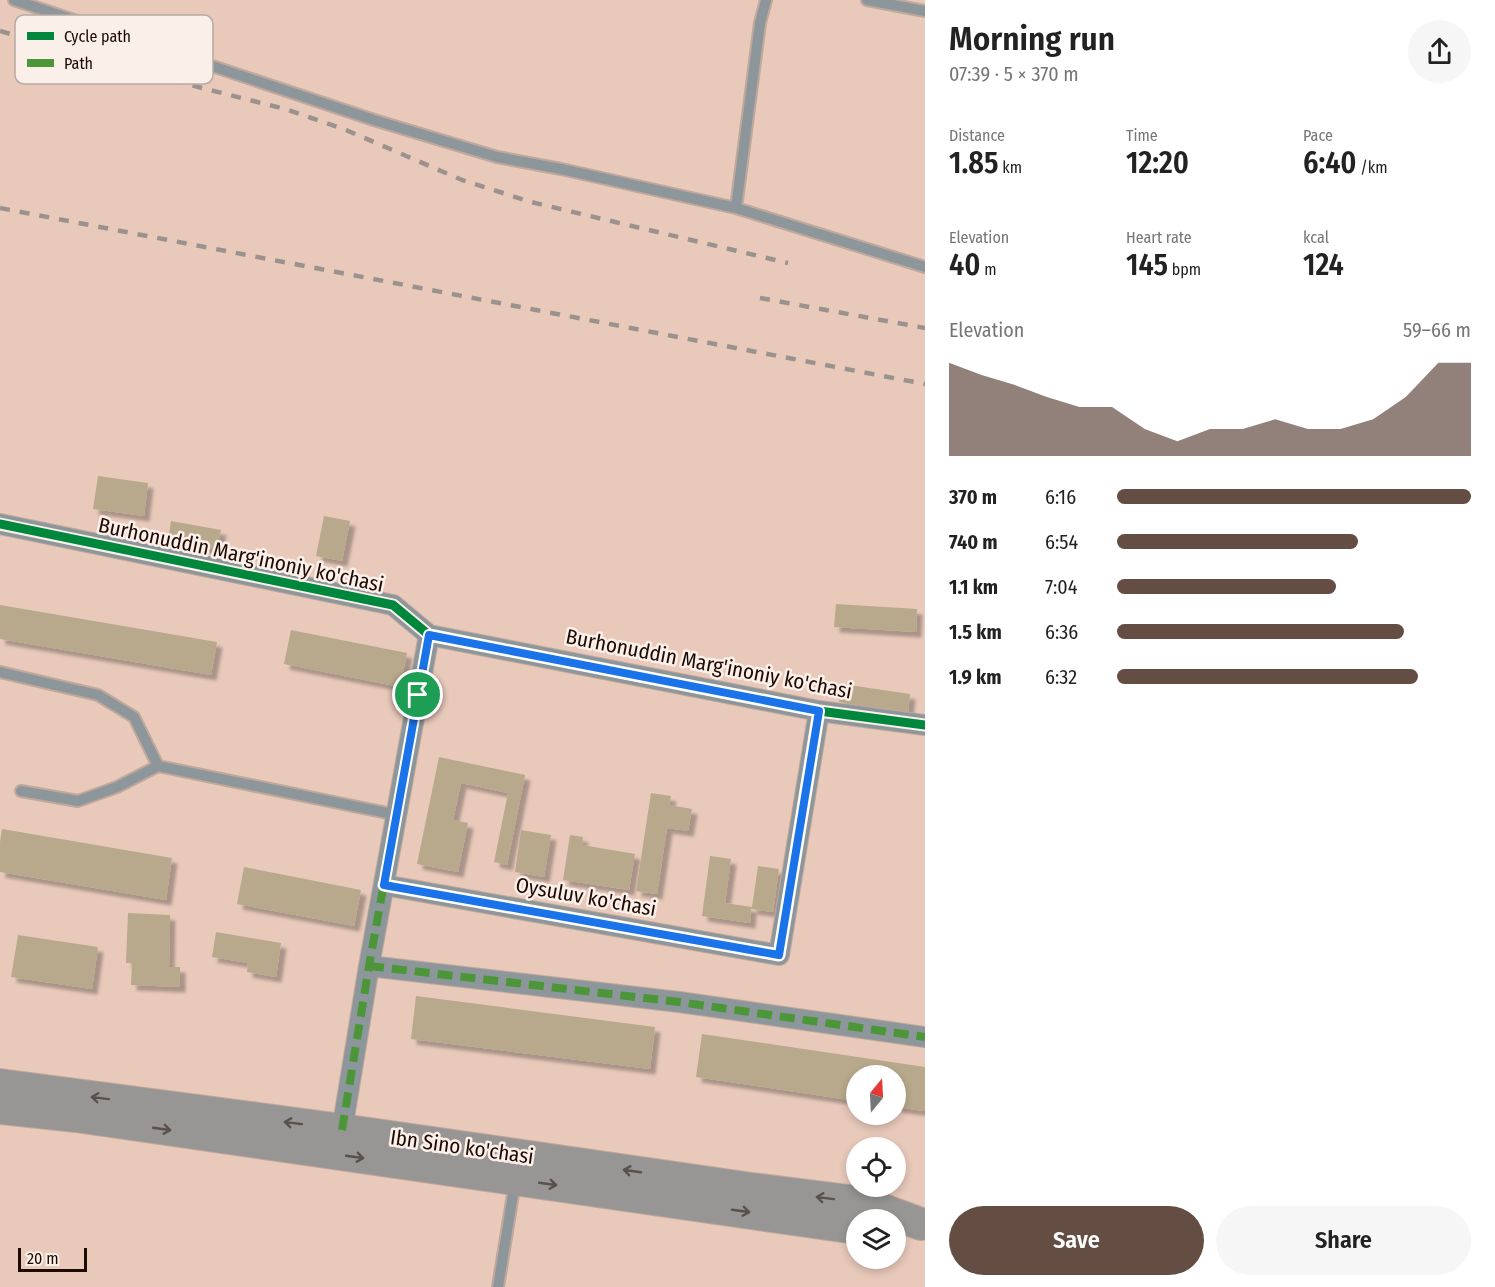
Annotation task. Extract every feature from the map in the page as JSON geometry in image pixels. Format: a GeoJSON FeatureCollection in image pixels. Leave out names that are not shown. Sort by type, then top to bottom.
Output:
{"type":"FeatureCollection","features":[{"type":"Feature","properties":{"kind":"main road","name":"Ibn Sino ko'chasi"},"geometry":{"type":"LineString","coordinates":[[0,1085],[864,1203],[914,1225]]}},
{"type":"Feature","properties":{"kind":"main road","name":"Ibn Sino ko'chasi"},"geometry":{"type":"LineString","coordinates":[[0,1107],[846,1227]]}},
{"type":"Feature","properties":{"kind":"street","name":"Burhonuddin Marg'inoniy ko'chasi"},"geometry":{"type":"LineString","coordinates":[[0,524],[393,605],[429,635],[819,711],[925,725]]}},
{"type":"Feature","properties":{"kind":"street"},"geometry":{"type":"LineString","coordinates":[[342,1130],[429,635]]}},
{"type":"Feature","properties":{"kind":"street","name":"Oysuluv ko'chasi"},"geometry":{"type":"LineString","coordinates":[[384,885],[779,955],[819,711]]}},
{"type":"Feature","properties":{"kind":"street"},"geometry":{"type":"LineString","coordinates":[[369,966],[679,1002],[925,1037]]}},
{"type":"Feature","properties":{"kind":"lane"},"geometry":{"type":"LineString","coordinates":[[14,0],[59,15]]}},
{"type":"Feature","properties":{"kind":"lane"},"geometry":{"type":"LineString","coordinates":[[736,208],[760,23],[766,0]]}},
{"type":"Feature","properties":{"kind":"lane"},"geometry":{"type":"LineString","coordinates":[[867,0],[925,11]]}},
{"type":"Feature","properties":{"kind":"lane"},"geometry":{"type":"LineString","coordinates":[[213,66],[374,120],[497,157],[736,208],[925,267]]}},
{"type":"Feature","properties":{"kind":"lane"},"geometry":{"type":"LineString","coordinates":[[0,672],[98,694],[134,717],[158,766]]}},
{"type":"Feature","properties":{"kind":"lane"},"geometry":{"type":"LineString","coordinates":[[21,791],[78,801],[117,787],[158,766],[397,815]]}},
{"type":"Feature","properties":{"kind":"lane"},"geometry":{"type":"LineString","coordinates":[[498,1287],[515,1179]]}},
{"type":"Feature","properties":{"kind":"building"},"geometry":{"type":"Polygon","coordinates":[[[98,476],[148,483],[144,516],[93,509],[98,476]]]}},
{"type":"Feature","properties":{"kind":"building"},"geometry":{"type":"Polygon","coordinates":[[[324,516],[350,521],[342,561],[316,556],[324,516]]]}},
{"type":"Feature","properties":{"kind":"building"},"geometry":{"type":"Polygon","coordinates":[[[171,521],[221,530],[217,550],[168,541],[171,521]]]}},
{"type":"Feature","properties":{"kind":"building"},"geometry":{"type":"Polygon","coordinates":[[[836,604],[917,609],[916,632],[834,627],[836,604]]]}},
{"type":"Feature","properties":{"kind":"building"},"geometry":{"type":"Polygon","coordinates":[[[0,605],[217,642],[211,675],[0,639],[0,605]]]}},
{"type":"Feature","properties":{"kind":"building"},"geometry":{"type":"Polygon","coordinates":[[[291,630],[407,653],[400,687],[284,664],[291,630]]]}},
{"type":"Feature","properties":{"kind":"building"},"geometry":{"type":"Polygon","coordinates":[[[842,684],[910,694],[908,712],[839,702],[842,684]]]}},
{"type":"Feature","properties":{"kind":"building"},"geometry":{"type":"Polygon","coordinates":[[[439,757],[525,775],[507,865],[494,862],[508,793],[461,783],[453,820],[468,823],[458,872],[417,864],[439,757]]]}},
{"type":"Feature","properties":{"kind":"building"},"geometry":{"type":"Polygon","coordinates":[[[651,793],[671,796],[669,805],[692,809],[688,831],[667,828],[657,894],[636,891],[651,793]]]}},
{"type":"Feature","properties":{"kind":"building"},"geometry":{"type":"Polygon","coordinates":[[[2,829],[172,858],[166,900],[0,872],[2,829]]]}},
{"type":"Feature","properties":{"kind":"building"},"geometry":{"type":"Polygon","coordinates":[[[521,830],[551,835],[544,877],[515,872],[521,830]]]}},
{"type":"Feature","properties":{"kind":"building"},"geometry":{"type":"Polygon","coordinates":[[[570,835],[583,837],[582,845],[635,854],[629,890],[563,880],[570,835]]]}},
{"type":"Feature","properties":{"kind":"building"},"geometry":{"type":"Polygon","coordinates":[[[710,856],[731,859],[725,903],[752,907],[758,866],[779,869],[773,912],[751,909],[750,923],[702,916],[710,856]]]}},
{"type":"Feature","properties":{"kind":"building"},"geometry":{"type":"Polygon","coordinates":[[[244,867],[361,890],[354,926],[237,904],[244,867]]]}},
{"type":"Feature","properties":{"kind":"building"},"geometry":{"type":"Polygon","coordinates":[[[128,913],[170,915],[169,967],[180,967],[180,987],[131,985],[132,963],[126,963],[128,913]]]}},
{"type":"Feature","properties":{"kind":"building"},"geometry":{"type":"Polygon","coordinates":[[[216,932],[281,943],[276,977],[247,972],[248,963],[212,957],[216,932]]]}},
{"type":"Feature","properties":{"kind":"building"},"geometry":{"type":"Polygon","coordinates":[[[18,935],[98,947],[92,989],[11,977],[18,935]]]}},
{"type":"Feature","properties":{"kind":"building"},"geometry":{"type":"Polygon","coordinates":[[[416,996],[655,1027],[650,1069],[411,1039],[416,996]]]}},
{"type":"Feature","properties":{"kind":"building"},"geometry":{"type":"Polygon","coordinates":[[[702,1034],[925,1067],[925,1111],[906,1108],[906,1065],[846,1065],[846,1100],[696,1077],[702,1034]]]}},
{"type":"Feature","properties":{"kind":"railway"},"geometry":{"type":"LineString","coordinates":[[0,31],[15,35]]}},
{"type":"Feature","properties":{"kind":"railway"},"geometry":{"type":"LineString","coordinates":[[188,84],[285,109],[346,130],[462,180],[531,202],[788,263]]}},
{"type":"Feature","properties":{"kind":"railway"},"geometry":{"type":"LineString","coordinates":[[0,208],[925,384]]}},
{"type":"Feature","properties":{"kind":"railway"},"geometry":{"type":"LineString","coordinates":[[760,298],[925,328]]}},
{"type":"Feature","properties":{"kind":"marked path"},"geometry":{"type":"LineString","coordinates":[[342,1130],[429,635]]}},
{"type":"Feature","properties":{"kind":"marked path"},"geometry":{"type":"LineString","coordinates":[[369,966],[679,1002],[925,1037]]}},
{"type":"Feature","properties":{"kind":"cycle path"},"geometry":{"type":"LineString","coordinates":[[0,524],[393,605],[429,635],[819,711],[925,725]]}},
{"type":"Feature","properties":{"kind":"cycle path"},"geometry":{"type":"LineString","coordinates":[[384,885],[779,955],[819,711]]}},
{"type":"Feature","properties":{"kind":"route"},"geometry":{"type":"LineString","coordinates":[[429,635],[819,711],[779,955],[384,885],[418,695],[429,635]]}}]}
